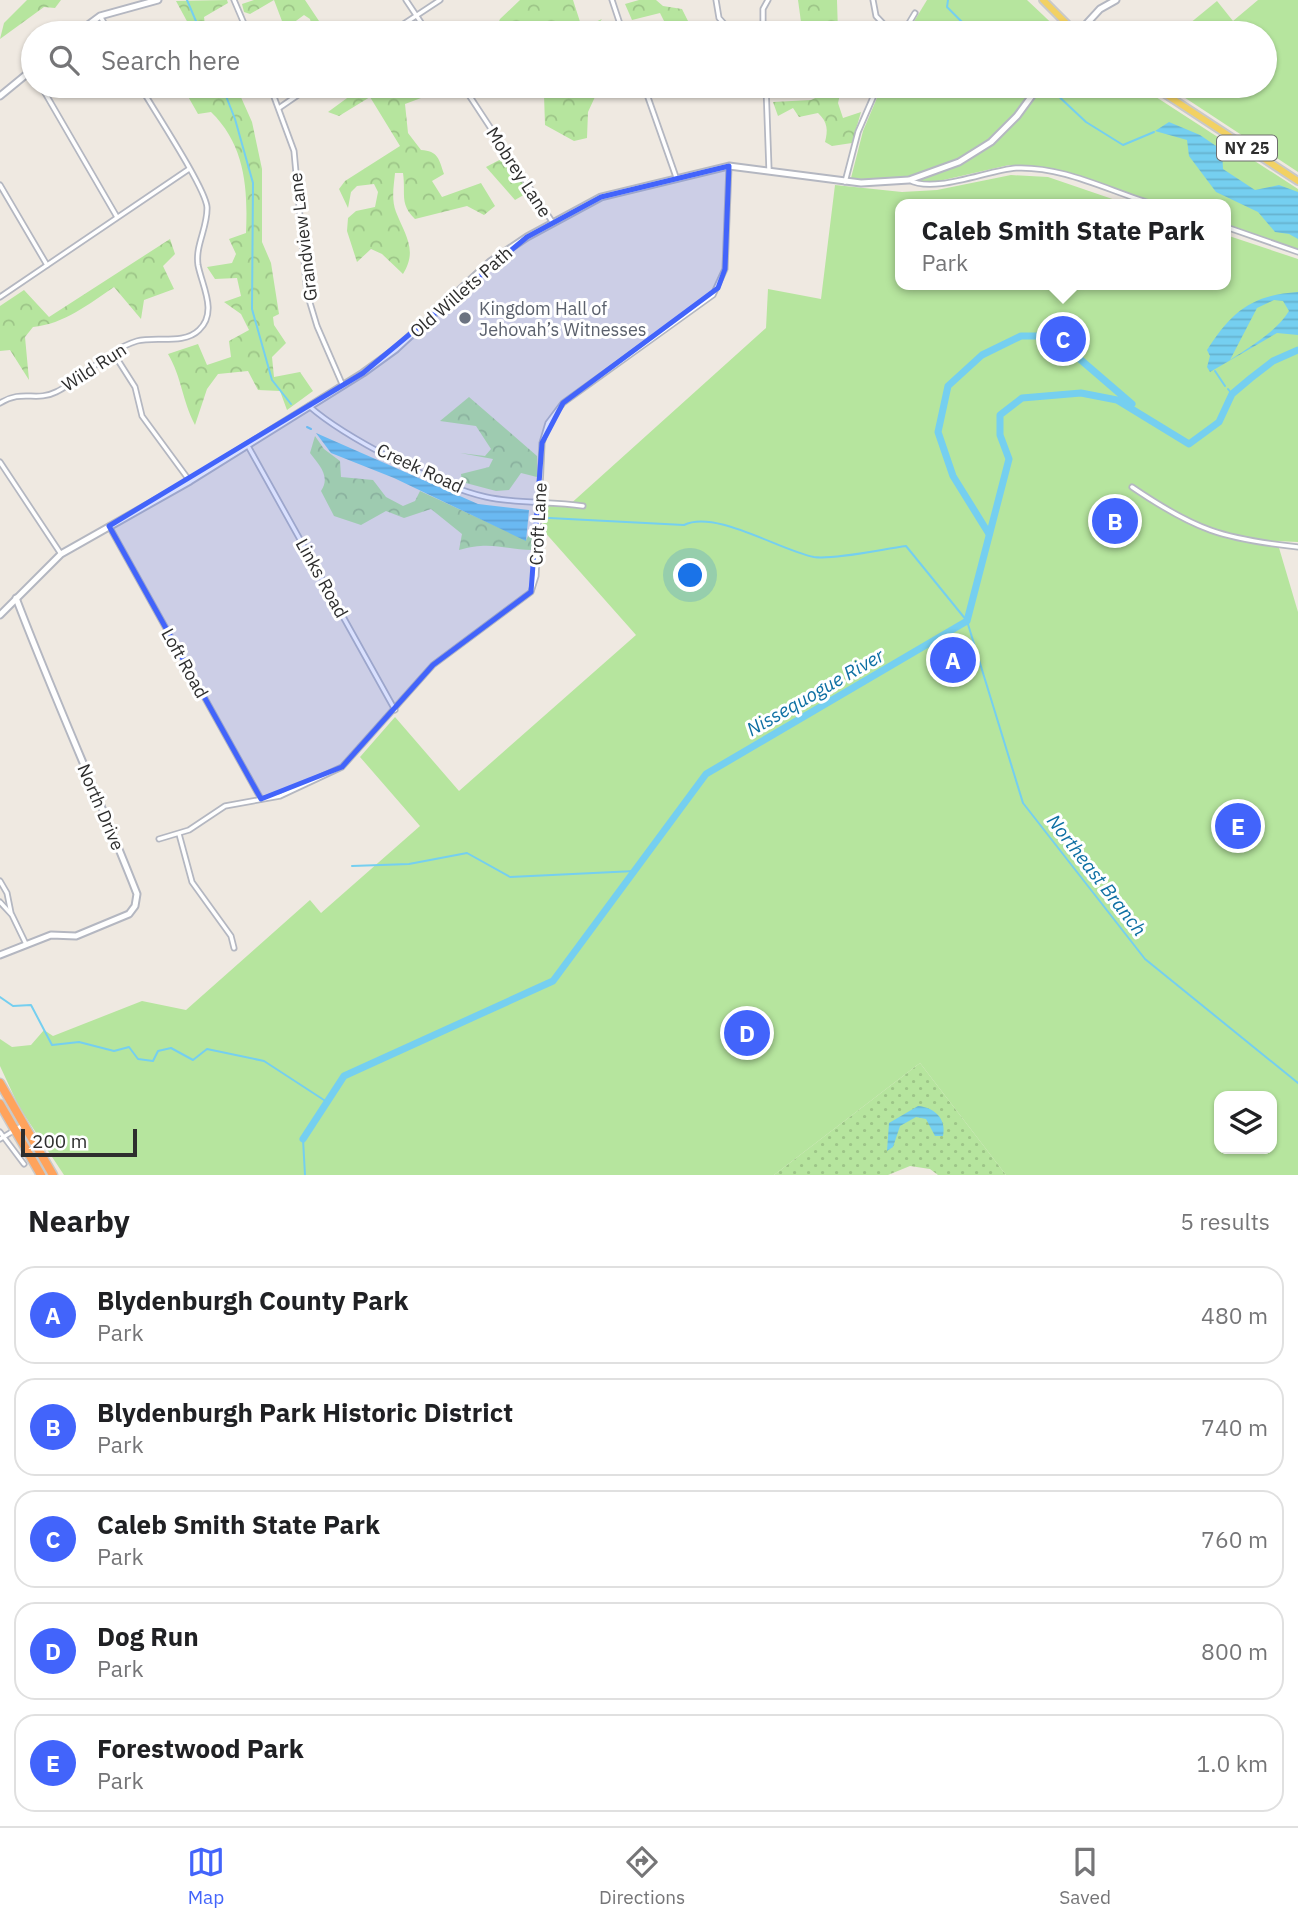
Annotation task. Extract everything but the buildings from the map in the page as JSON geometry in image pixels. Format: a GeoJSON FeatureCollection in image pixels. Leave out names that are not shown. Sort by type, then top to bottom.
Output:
{"type":"FeatureCollection","features":[{"type":"Feature","properties":{"kind":"highway"},"geometry":{"type":"LineString","coordinates":[[0,1083],[53,1175]]}},
{"type":"Feature","properties":{"kind":"highway"},"geometry":{"type":"LineString","coordinates":[[0,1104],[28,1163],[39,1175]]}},
{"type":"Feature","properties":{"kind":"main road"},"geometry":{"type":"LineString","coordinates":[[93,21],[100,16],[158,0]]}},
{"type":"Feature","properties":{"kind":"main road"},"geometry":{"type":"LineString","coordinates":[[1043,0],[1065,21]]}},
{"type":"Feature","properties":{"kind":"main road"},"geometry":{"type":"LineString","coordinates":[[1088,21],[1100,9],[1116,0]]}},
{"type":"Feature","properties":{"kind":"main road"},"geometry":{"type":"LineString","coordinates":[[0,96],[21,80]]}},
{"type":"Feature","properties":{"kind":"main road","name":"Old Willets Path"},"geometry":{"type":"LineString","coordinates":[[0,615],[61,554],[190,481],[343,386],[396,349],[490,262],[601,197],[729,166],[845,182],[875,184],[909,180],[959,162],[990,142],[1017,116],[1031,98]]}},
{"type":"Feature","properties":{"kind":"main road","name":"NY 25"},"geometry":{"type":"LineString","coordinates":[[1171,98],[1298,181]]}},
{"type":"Feature","properties":{"kind":"main road","name":"North Drive"},"geometry":{"type":"LineString","coordinates":[[0,955],[51,935],[76,936],[129,914],[135,906],[137,894],[98,795],[55,703],[16,598]]}},
{"type":"Feature","properties":{"kind":"street"},"geometry":{"type":"LineString","coordinates":[[234,0],[243,21]]}},
{"type":"Feature","properties":{"kind":"street"},"geometry":{"type":"LineString","coordinates":[[406,0],[421,21]]}},
{"type":"Feature","properties":{"kind":"street"},"geometry":{"type":"LineString","coordinates":[[408,21],[440,0]]}},
{"type":"Feature","properties":{"kind":"street"},"geometry":{"type":"LineString","coordinates":[[612,0],[619,21]]}},
{"type":"Feature","properties":{"kind":"street"},"geometry":{"type":"LineString","coordinates":[[716,0],[722,21]]}},
{"type":"Feature","properties":{"kind":"street"},"geometry":{"type":"LineString","coordinates":[[763,21],[763,9],[768,0]]}},
{"type":"Feature","properties":{"kind":"street"},"geometry":{"type":"LineString","coordinates":[[873,0],[876,16],[880,21]]}},
{"type":"Feature","properties":{"kind":"street"},"geometry":{"type":"LineString","coordinates":[[910,21],[915,13]]}},
{"type":"Feature","properties":{"kind":"street"},"geometry":{"type":"LineString","coordinates":[[100,16],[103,21]]}},
{"type":"Feature","properties":{"kind":"street"},"geometry":{"type":"LineString","coordinates":[[48,98],[118,218]]}},
{"type":"Feature","properties":{"kind":"street","name":"Wild Run"},"geometry":{"type":"LineString","coordinates":[[0,403],[18,394],[40,396],[56,392],[132,343],[184,337],[197,332],[207,316],[206,296],[197,263],[206,219],[206,202],[147,98]]}},
{"type":"Feature","properties":{"kind":"street","name":"Grandview Lane"},"geometry":{"type":"LineString","coordinates":[[275,98],[294,151],[307,293],[317,326],[343,386]]}},
{"type":"Feature","properties":{"kind":"street"},"geometry":{"type":"LineString","coordinates":[[279,108],[294,98]]}},
{"type":"Feature","properties":{"kind":"street","name":"Mobrey Lane"},"geometry":{"type":"LineString","coordinates":[[471,98],[553,223]]}},
{"type":"Feature","properties":{"kind":"street"},"geometry":{"type":"LineString","coordinates":[[648,98],[676,177]]}},
{"type":"Feature","properties":{"kind":"street"},"geometry":{"type":"LineString","coordinates":[[766,98],[769,170]]}},
{"type":"Feature","properties":{"kind":"street"},"geometry":{"type":"LineString","coordinates":[[845,182],[858,132],[873,98]]}},
{"type":"Feature","properties":{"kind":"street","name":"Croft Lane"},"geometry":{"type":"LineString","coordinates":[[159,839],[179,834],[222,807],[280,796],[342,767],[396,710],[433,665],[524,600],[531,592],[536,576],[544,433],[557,408],[704,303],[721,282],[726,269],[729,166]]}},
{"type":"Feature","properties":{"kind":"street"},"geometry":{"type":"LineString","coordinates":[[909,180],[915,184],[938,184],[1003,170],[1035,168],[1137,199]]}},
{"type":"Feature","properties":{"kind":"street"},"geometry":{"type":"LineString","coordinates":[[0,297],[189,169]]}},
{"type":"Feature","properties":{"kind":"street"},"geometry":{"type":"LineString","coordinates":[[0,185],[47,265]]}},
{"type":"Feature","properties":{"kind":"street"},"geometry":{"type":"LineString","coordinates":[[1231,229],[1298,252]]}},
{"type":"Feature","properties":{"kind":"street"},"geometry":{"type":"LineString","coordinates":[[114,354],[135,387],[142,416],[190,481]]}},
{"type":"Feature","properties":{"kind":"street","name":"Creek Road"},"geometry":{"type":"LineString","coordinates":[[309,406],[344,432],[454,487],[488,498],[541,500],[583,506]]}},
{"type":"Feature","properties":{"kind":"street","name":"Links Road"},"geometry":{"type":"LineString","coordinates":[[248,446],[396,710]]}},
{"type":"Feature","properties":{"kind":"street"},"geometry":{"type":"LineString","coordinates":[[0,461],[61,554]]}},
{"type":"Feature","properties":{"kind":"street"},"geometry":{"type":"LineString","coordinates":[[1132,487],[1205,531],[1224,537],[1298,547]]}},
{"type":"Feature","properties":{"kind":"street","name":"Loft Road"},"geometry":{"type":"LineString","coordinates":[[109,526],[261,799]]}},
{"type":"Feature","properties":{"kind":"street"},"geometry":{"type":"LineString","coordinates":[[179,834],[192,882],[231,936],[234,948]]}},
{"type":"Feature","properties":{"kind":"street"},"geometry":{"type":"LineString","coordinates":[[0,881],[7,893],[12,915]]}},
{"type":"Feature","properties":{"kind":"street"},"geometry":{"type":"LineString","coordinates":[[7,893],[0,899],[12,915],[26,944]]}},
{"type":"Feature","properties":{"kind":"street"},"geometry":{"type":"LineString","coordinates":[[23,1125],[1,1136],[28,1163]]}},
{"type":"Feature","properties":{"kind":"highlighted area"},"geometry":{"type":"Polygon","coordinates":[[[729,166],[725,269],[718,288],[563,403],[542,443],[531,592],[433,665],[342,767],[261,799],[109,526],[363,373],[527,237],[601,197],[729,166]]]}},
{"type":"Feature","properties":{"kind":"green space"},"geometry":{"type":"Polygon","coordinates":[[[27,0],[61,0],[55,8],[44,7],[21,21],[0,39],[4,23],[27,0]]]}},
{"type":"Feature","properties":{"kind":"green space"},"geometry":{"type":"Polygon","coordinates":[[[227,0],[228,3],[204,17],[204,21],[187,21],[176,1],[227,0]]]}},
{"type":"Feature","properties":{"kind":"green space"},"geometry":{"type":"Polygon","coordinates":[[[254,0],[274,0],[250,14],[244,12],[242,4],[254,0]]]}},
{"type":"Feature","properties":{"kind":"green space"},"geometry":{"type":"Polygon","coordinates":[[[274,0],[305,0],[319,21],[310,21],[304,15],[296,21],[282,21],[274,0]]]}},
{"type":"Feature","properties":{"kind":"green space"},"geometry":{"type":"Polygon","coordinates":[[[520,0],[573,0],[580,21],[499,21],[520,0]]]}},
{"type":"Feature","properties":{"kind":"green space"},"geometry":{"type":"Polygon","coordinates":[[[639,0],[656,0],[663,6],[682,9],[688,21],[664,21],[660,13],[632,20],[625,4],[639,0]]]}},
{"type":"Feature","properties":{"kind":"green space"},"geometry":{"type":"Polygon","coordinates":[[[798,0],[837,0],[838,21],[801,21],[798,0]]]}},
{"type":"Feature","properties":{"kind":"green space"},"geometry":{"type":"Polygon","coordinates":[[[927,0],[1027,0],[1049,21],[914,21],[927,0]]]}},
{"type":"Feature","properties":{"kind":"green space"},"geometry":{"type":"Polygon","coordinates":[[[1258,0],[1298,0],[1298,172],[1185,98],[1277,98],[1277,21],[1233,21],[1258,0]]]}},
{"type":"Feature","properties":{"kind":"green space"},"geometry":{"type":"Polygon","coordinates":[[[1217,1],[1233,21],[1193,21],[1217,1]]]}},
{"type":"Feature","properties":{"kind":"green space"},"geometry":{"type":"Polygon","coordinates":[[[189,98],[241,98],[252,122],[262,169],[262,242],[271,263],[279,314],[273,317],[274,325],[286,343],[272,357],[274,377],[300,372],[313,391],[287,410],[280,391],[258,390],[248,371],[218,374],[207,389],[195,425],[168,354],[198,344],[207,365],[231,357],[229,341],[249,330],[241,314],[224,302],[241,296],[237,278],[215,279],[207,267],[232,263],[236,254],[229,239],[246,233],[242,168],[238,153],[222,125],[211,112],[198,114],[189,98]]]}},
{"type":"Feature","properties":{"kind":"green space"},"geometry":{"type":"Polygon","coordinates":[[[347,98],[368,98],[339,116],[328,112],[347,98]]]}},
{"type":"Feature","properties":{"kind":"green space"},"geometry":{"type":"Polygon","coordinates":[[[371,98],[421,98],[405,104],[408,133],[421,150],[431,152],[439,160],[444,174],[432,181],[442,197],[481,183],[495,206],[484,215],[467,206],[415,219],[405,203],[403,173],[395,173],[394,207],[410,250],[403,274],[382,254],[371,249],[357,262],[347,231],[348,218],[356,211],[375,207],[378,192],[374,184],[357,186],[351,192],[348,208],[339,189],[345,181],[400,146],[371,98]]]}},
{"type":"Feature","properties":{"kind":"green space"},"geometry":{"type":"Polygon","coordinates":[[[544,98],[594,98],[588,112],[587,138],[574,141],[545,125],[544,98]]]}},
{"type":"Feature","properties":{"kind":"green space"},"geometry":{"type":"Polygon","coordinates":[[[839,98],[843,118],[861,112],[852,143],[832,146],[825,142],[826,127],[818,113],[799,117],[793,108],[778,116],[773,102],[839,98]]]}},
{"type":"Feature","properties":{"kind":"green space"},"geometry":{"type":"Polygon","coordinates":[[[877,98],[1158,98],[1298,189],[1298,251],[1231,227],[1231,199],[1145,199],[1052,169],[1009,165],[939,181],[907,184],[851,178],[863,131],[877,98]]]}},
{"type":"Feature","properties":{"kind":"green space"},"geometry":{"type":"Polygon","coordinates":[[[505,157],[527,188],[527,193],[515,200],[486,167],[505,157]]]}},
{"type":"Feature","properties":{"kind":"green space"},"geometry":{"type":"Polygon","coordinates":[[[1011,175],[1048,177],[1112,199],[895,199],[895,290],[1231,290],[1231,237],[1298,259],[1298,542],[1277,541],[1298,612],[1298,1175],[1006,1175],[920,1063],[774,1175],[64,1175],[19,1107],[0,1066],[0,1039],[12,1047],[31,1045],[44,1030],[53,1036],[142,1001],[186,1010],[310,900],[321,913],[420,826],[360,757],[395,717],[459,791],[636,635],[542,529],[544,505],[567,507],[766,328],[768,289],[821,299],[835,185],[902,192],[937,190],[1011,175]]]}},
{"type":"Feature","properties":{"kind":"green space"},"geometry":{"type":"Polygon","coordinates":[[[170,239],[175,254],[163,266],[174,289],[144,300],[141,319],[114,287],[66,318],[33,327],[25,337],[29,380],[10,350],[0,351],[0,306],[24,290],[49,317],[170,239]]]}},
{"type":"Feature","properties":{"kind":"green space"},"geometry":{"type":"Polygon","coordinates":[[[469,397],[537,456],[537,477],[521,473],[509,490],[496,491],[462,482],[461,474],[489,467],[493,459],[460,453],[485,456],[491,449],[476,426],[440,421],[469,397]]]}},
{"type":"Feature","properties":{"kind":"green space"},"geometry":{"type":"Polygon","coordinates":[[[315,436],[324,449],[340,461],[341,477],[373,480],[386,497],[403,506],[415,501],[420,491],[526,540],[533,527],[533,550],[488,546],[459,550],[462,534],[431,509],[404,518],[386,511],[361,525],[334,516],[321,491],[325,480],[323,471],[310,453],[315,436]]]}},
{"type":"Feature","properties":{"kind":"green space"},"geometry":{"type":"Polygon","coordinates":[[[920,1063],[1006,1175],[938,1175],[930,1169],[910,1166],[888,1175],[774,1175],[920,1063]]]}},
{"type":"Feature","properties":{"kind":"water"},"geometry":{"type":"Polygon","coordinates":[[[1169,122],[1200,135],[1222,150],[1223,169],[1255,190],[1279,185],[1298,192],[1298,239],[1289,234],[1275,232],[1258,212],[1216,192],[1189,156],[1187,140],[1155,131],[1169,122]]]}},
{"type":"Feature","properties":{"kind":"water"},"geometry":{"type":"Polygon","coordinates":[[[1298,292],[1298,335],[1277,333],[1210,372],[1207,367],[1210,356],[1207,350],[1225,325],[1256,301],[1298,292]],[[1274,300],[1257,308],[1230,360],[1284,319],[1289,311],[1283,301],[1274,300]]]}},
{"type":"Feature","properties":{"kind":"water"},"geometry":{"type":"Polygon","coordinates":[[[316,433],[478,504],[529,510],[526,541],[394,478],[331,453],[316,433]]]}},
{"type":"Feature","properties":{"kind":"water"},"geometry":{"type":"Polygon","coordinates":[[[918,1106],[938,1115],[943,1124],[943,1136],[935,1136],[926,1119],[916,1117],[900,1126],[893,1147],[887,1151],[889,1123],[918,1106]]]}},
{"type":"Feature","properties":{"kind":"waterway"},"geometry":{"type":"LineString","coordinates":[[187,0],[196,21]]}},
{"type":"Feature","properties":{"kind":"waterway"},"geometry":{"type":"LineString","coordinates":[[948,0],[947,7],[961,21]]}},
{"type":"Feature","properties":{"kind":"waterway"},"geometry":{"type":"LineString","coordinates":[[227,98],[253,183],[252,309],[272,380],[291,404]]}},
{"type":"Feature","properties":{"kind":"waterway"},"geometry":{"type":"LineString","coordinates":[[1060,98],[1086,122],[1123,145],[1154,132]]}},
{"type":"Feature","properties":{"kind":"waterway"},"geometry":{"type":"LineString","coordinates":[[989,534],[953,476],[938,432],[948,386],[982,355],[1021,336],[1053,336],[1132,404]]}},
{"type":"Feature","properties":{"kind":"waterway","name":"Nissequogue River"},"geometry":{"type":"LineString","coordinates":[[303,1139],[344,1076],[553,981],[706,774],[967,621],[1009,459],[1000,435],[1000,415],[1022,398],[1081,393],[1117,400],[1189,444],[1219,422],[1232,394],[1273,361],[1298,350]]}},
{"type":"Feature","properties":{"kind":"waterway"},"geometry":{"type":"LineString","coordinates":[[1215,371],[1225,386]]}},
{"type":"Feature","properties":{"kind":"waterway","name":"Nissequogue River"},"geometry":{"type":"LineString","coordinates":[[1228,389],[1232,394]]}},
{"type":"Feature","properties":{"kind":"waterway"},"geometry":{"type":"LineString","coordinates":[[307,427],[311,429]]}},
{"type":"Feature","properties":{"kind":"waterway","name":"Northeast Branch"},"geometry":{"type":"LineString","coordinates":[[549,518],[684,525],[713,522],[800,553],[822,558],[906,546],[967,621],[1023,803],[1145,959],[1298,1083]]}},
{"type":"Feature","properties":{"kind":"waterway"},"geometry":{"type":"LineString","coordinates":[[352,866],[409,864],[467,853],[510,877],[635,871]]}},
{"type":"Feature","properties":{"kind":"waterway"},"geometry":{"type":"LineString","coordinates":[[0,997],[13,1006],[31,1005],[52,1045],[79,1042],[114,1051],[129,1047],[138,1059],[153,1061],[158,1051],[171,1048],[193,1060],[207,1049],[264,1061],[327,1102]]}},
{"type":"Feature","properties":{"kind":"waterway","name":"Nissequogue River"},"geometry":{"type":"LineString","coordinates":[[303,1139],[305,1175]]}},
{"type":"Feature","properties":{"kind":"place","name":"Kingdom Hall of Jehovah’s Witnesses"},"geometry":{"type":"Point","coordinates":[465,318]}},
{"type":"Feature","properties":{"kind":"place","name":"Caleb Smith State Park"},"geometry":{"type":"Point","coordinates":[1063,339]}},
{"type":"Feature","properties":{"kind":"place","name":"Blydenburgh Park Historic District"},"geometry":{"type":"Point","coordinates":[1115,521]}},
{"type":"Feature","properties":{"kind":"place","name":"Blydenburgh County Park"},"geometry":{"type":"Point","coordinates":[953,660]}},
{"type":"Feature","properties":{"kind":"place","name":"Forestwood Park"},"geometry":{"type":"Point","coordinates":[1238,826]}},
{"type":"Feature","properties":{"kind":"place","name":"Dog Run"},"geometry":{"type":"Point","coordinates":[747,1033]}}]}
